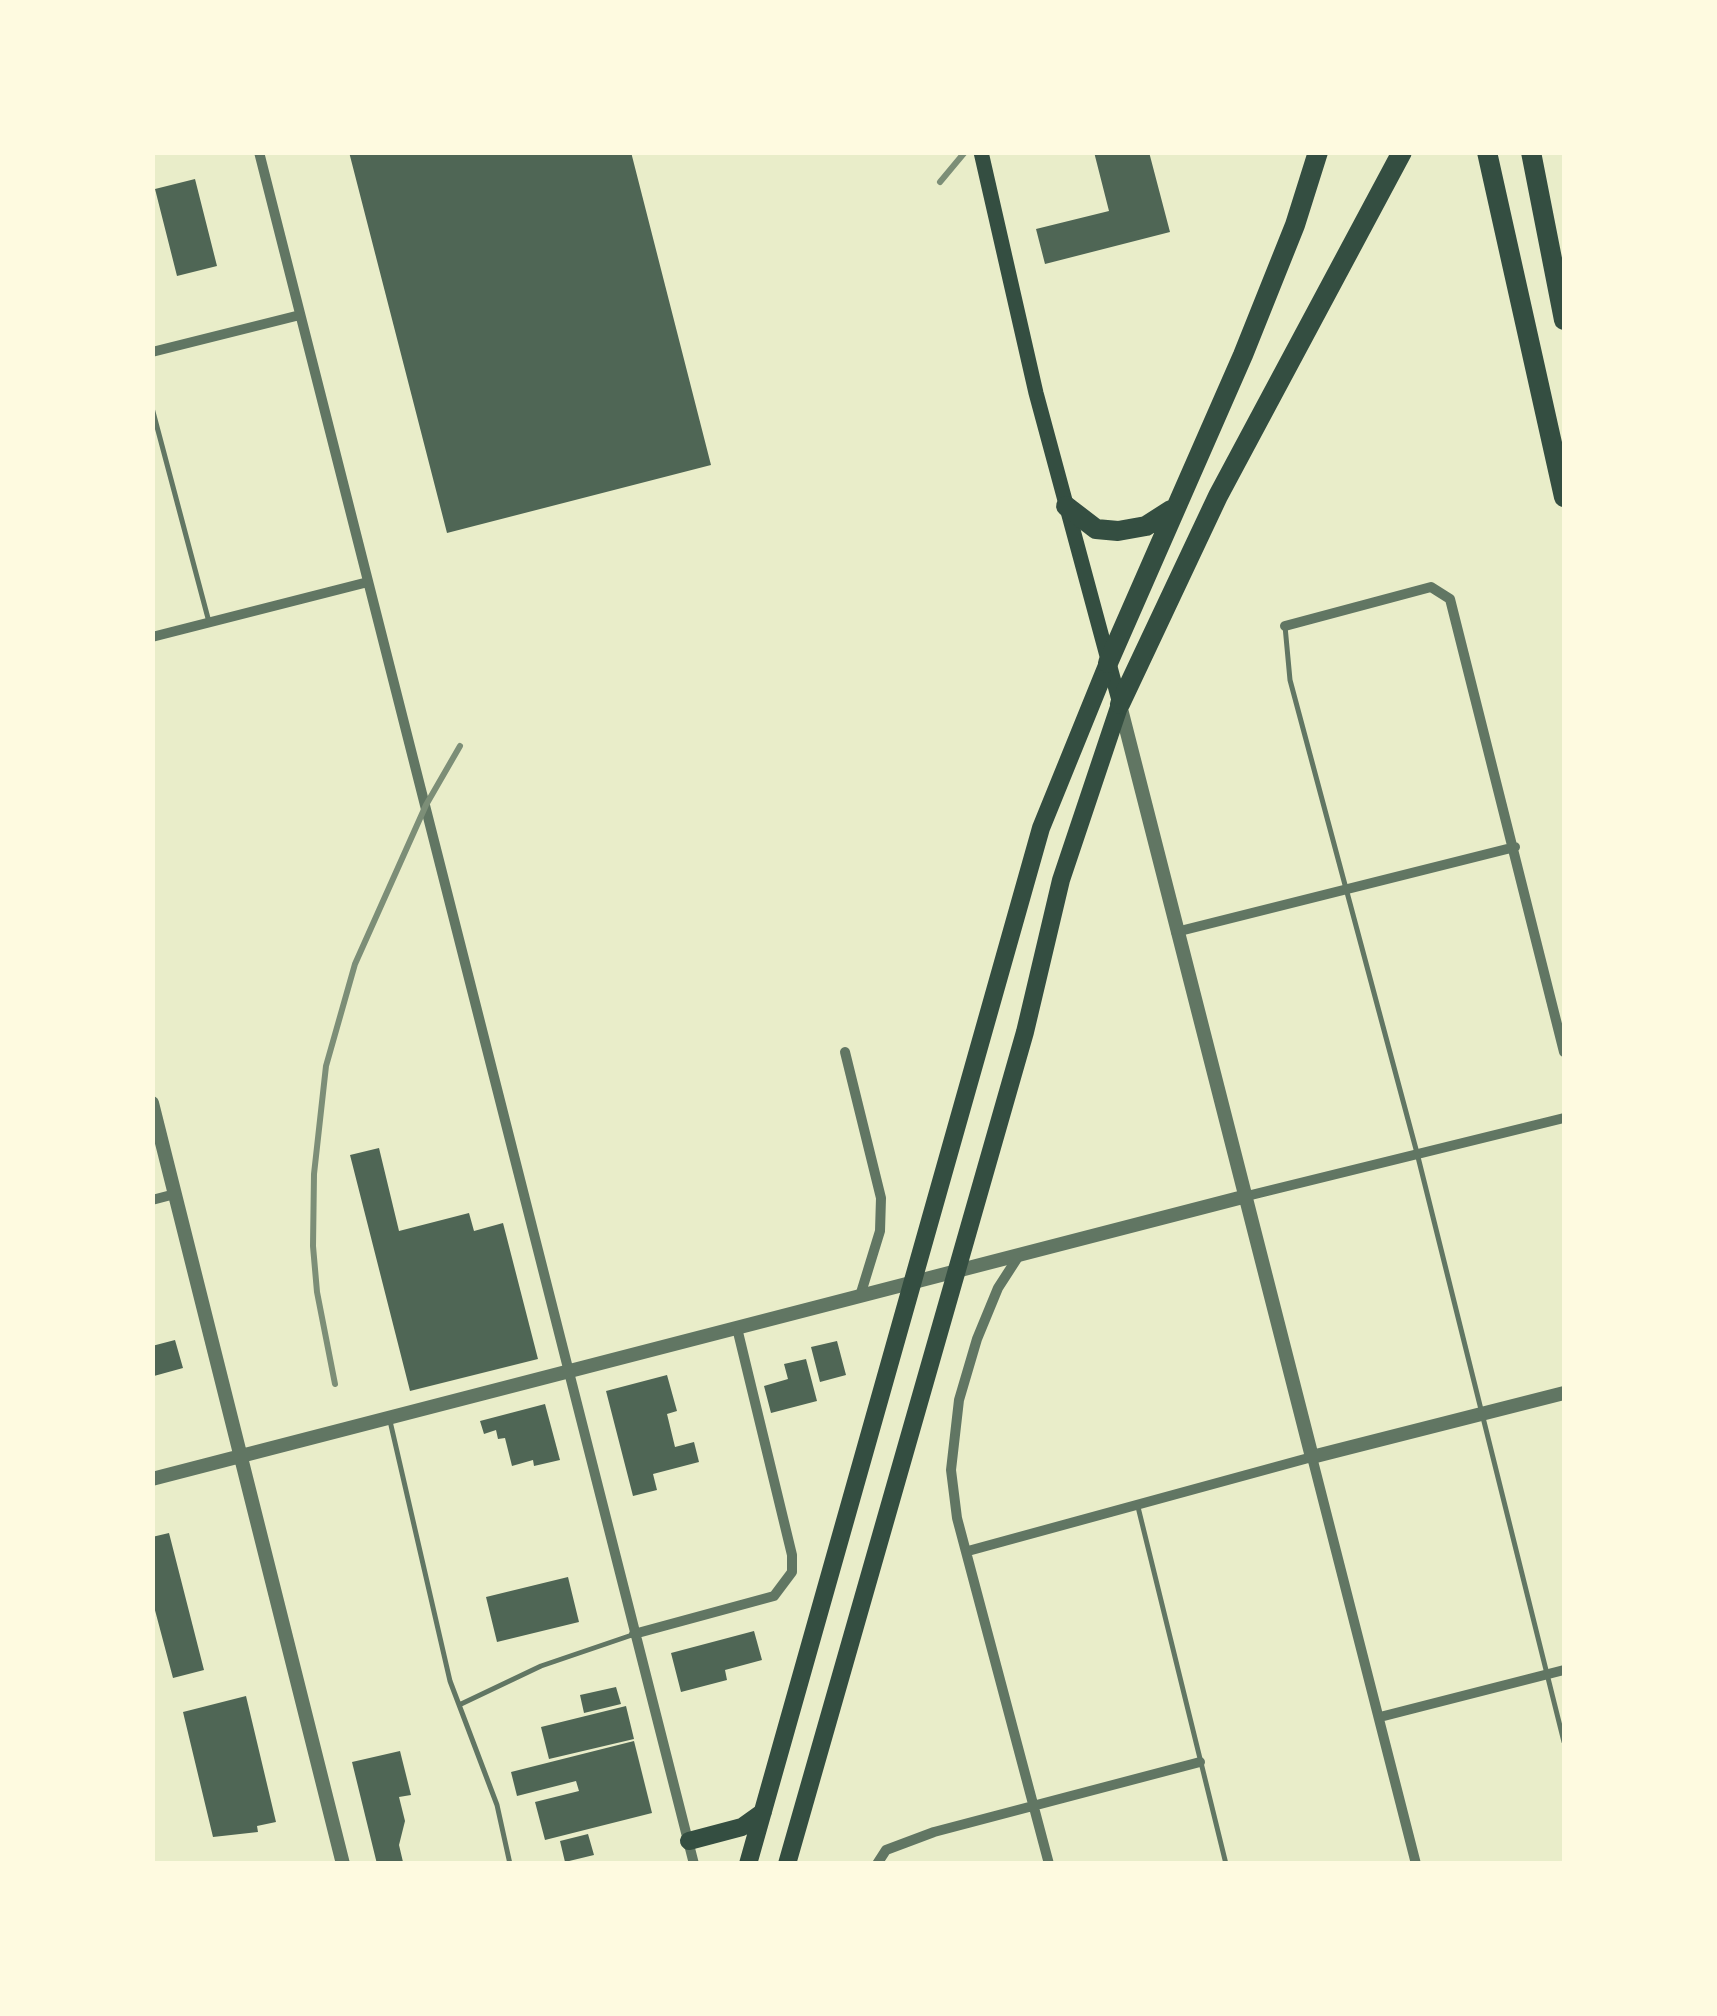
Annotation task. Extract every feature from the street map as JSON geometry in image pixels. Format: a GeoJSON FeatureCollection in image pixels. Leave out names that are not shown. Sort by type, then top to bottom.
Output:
{"type":"FeatureCollection","features":[{"type":"Feature","properties":{"kind":"highway"},"geometry":{"type":"LineString","coordinates":[[1108,664],[1250,339],[1296,225],[1318,152]]}},
{"type":"Feature","properties":{"kind":"highway"},"geometry":{"type":"LineString","coordinates":[[1120,704],[1218,496],[1402,152]]}},
{"type":"Feature","properties":{"kind":"highway"},"geometry":{"type":"LineString","coordinates":[[1487,152],[1564,497]]}},
{"type":"Feature","properties":{"kind":"highway"},"geometry":{"type":"LineString","coordinates":[[1531,152],[1564,320]]}},
{"type":"Feature","properties":{"kind":"highway"},"geometry":{"type":"LineString","coordinates":[[1066,506],[1096,529],[1118,531],[1146,526],[1173,509]]}},
{"type":"Feature","properties":{"kind":"main road"},"geometry":{"type":"LineString","coordinates":[[788,1864],[1025,1032],[1061,880],[1120,704],[1066,506],[981,152]]}},
{"type":"Feature","properties":{"kind":"main road"},"geometry":{"type":"LineString","coordinates":[[748,1864],[1041,828],[1108,664]]}},
{"type":"Feature","properties":{"kind":"main road"},"geometry":{"type":"LineString","coordinates":[[688,1840],[742,1827],[763,1812]]}},
{"type":"Feature","properties":{"kind":"street"},"geometry":{"type":"LineString","coordinates":[[259,152],[694,1864]]}},
{"type":"Feature","properties":{"kind":"street"},"geometry":{"type":"LineString","coordinates":[[152,352],[300,315]]}},
{"type":"Feature","properties":{"kind":"street"},"geometry":{"type":"LineString","coordinates":[[152,637],[368,582]]}},
{"type":"Feature","properties":{"kind":"street"},"geometry":{"type":"LineString","coordinates":[[1285,626],[1431,586],[1450,599],[1564,1052]]}},
{"type":"Feature","properties":{"kind":"street"},"geometry":{"type":"LineString","coordinates":[[1120,704],[1416,1864]]}},
{"type":"Feature","properties":{"kind":"street"},"geometry":{"type":"LineString","coordinates":[[1176,932],[1515,847]]}},
{"type":"Feature","properties":{"kind":"street"},"geometry":{"type":"LineString","coordinates":[[845,1052],[881,1198],[880,1231],[860,1296]]}},
{"type":"Feature","properties":{"kind":"street"},"geometry":{"type":"LineString","coordinates":[[152,1103],[342,1862]]}},
{"type":"Feature","properties":{"kind":"street"},"geometry":{"type":"LineString","coordinates":[[152,1480],[1243,1197],[1564,1118]]}},
{"type":"Feature","properties":{"kind":"street"},"geometry":{"type":"LineString","coordinates":[[152,1200],[175,1194]]}},
{"type":"Feature","properties":{"kind":"street"},"geometry":{"type":"LineString","coordinates":[[1018,1257],[998,1288],[977,1339],[952,1435],[957,1518],[1049,1864]]}},
{"type":"Feature","properties":{"kind":"street"},"geometry":{"type":"LineString","coordinates":[[634,1634],[774,1596],[792,1572],[737,1328]]}},
{"type":"Feature","properties":{"kind":"street"},"geometry":{"type":"LineString","coordinates":[[968,1551],[1564,1393]]}},
{"type":"Feature","properties":{"kind":"street"},"geometry":{"type":"LineString","coordinates":[[1380,1716],[1564,1670]]}},
{"type":"Feature","properties":{"kind":"street"},"geometry":{"type":"LineString","coordinates":[[877,1864],[886,1850],[902,1844],[1200,1762]]}},
{"type":"Feature","properties":{"kind":"lane"},"geometry":{"type":"LineString","coordinates":[[152,408],[209,622]]}},
{"type":"Feature","properties":{"kind":"lane"},"geometry":{"type":"LineString","coordinates":[[1285,626],[1290,680],[1417,1153],[1564,1742]]}},
{"type":"Feature","properties":{"kind":"lane"},"geometry":{"type":"LineString","coordinates":[[389,1418],[459,1705],[497,1805],[510,1864]]}},
{"type":"Feature","properties":{"kind":"lane"},"geometry":{"type":"LineString","coordinates":[[1137,1504],[1226,1864]]}},
{"type":"Feature","properties":{"kind":"lane"},"geometry":{"type":"LineString","coordinates":[[459,1705],[541,1666],[634,1634]]}},
{"type":"Feature","properties":{"kind":"building"},"geometry":{"type":"Polygon","coordinates":[[[349,152],[631,152],[711,465],[447,533],[349,152]]]}},
{"type":"Feature","properties":{"kind":"building"},"geometry":{"type":"Polygon","coordinates":[[[1094,152],[1149,152],[1170,232],[1045,264],[1036,229],[1109,211],[1094,152]]]}},
{"type":"Feature","properties":{"kind":"building"},"geometry":{"type":"Polygon","coordinates":[[[195,179],[217,266],[177,276],[155,189],[195,179]]]}},
{"type":"Feature","properties":{"kind":"building"},"geometry":{"type":"Polygon","coordinates":[[[379,1148],[399,1231],[469,1213],[474,1231],[503,1223],[538,1359],[410,1391],[350,1155],[379,1148]]]}},
{"type":"Feature","properties":{"kind":"building"},"geometry":{"type":"Polygon","coordinates":[[[175,1340],[183,1368],[154,1376],[152,1346],[175,1340]]]}},
{"type":"Feature","properties":{"kind":"building"},"geometry":{"type":"Polygon","coordinates":[[[837,1341],[846,1375],[820,1382],[811,1347],[837,1341]]]}},
{"type":"Feature","properties":{"kind":"building"},"geometry":{"type":"Polygon","coordinates":[[[806,1359],[817,1401],[771,1413],[764,1386],[788,1379],[784,1364],[806,1359]]]}},
{"type":"Feature","properties":{"kind":"building"},"geometry":{"type":"Polygon","coordinates":[[[667,1375],[677,1411],[667,1414],[675,1447],[694,1442],[699,1462],[653,1474],[657,1490],[633,1496],[606,1391],[667,1375]]]}},
{"type":"Feature","properties":{"kind":"building"},"geometry":{"type":"Polygon","coordinates":[[[545,1404],[560,1460],[534,1466],[533,1460],[512,1466],[505,1438],[498,1439],[496,1430],[484,1434],[480,1421],[545,1404]]]}},
{"type":"Feature","properties":{"kind":"building"},"geometry":{"type":"Polygon","coordinates":[[[169,1533],[204,1670],[173,1678],[152,1599],[152,1537],[169,1533]]]}},
{"type":"Feature","properties":{"kind":"building"},"geometry":{"type":"Polygon","coordinates":[[[568,1577],[579,1622],[497,1642],[486,1597],[568,1577]]]}},
{"type":"Feature","properties":{"kind":"building"},"geometry":{"type":"Polygon","coordinates":[[[754,1631],[762,1660],[725,1670],[727,1680],[681,1692],[671,1653],[754,1631]]]}},
{"type":"Feature","properties":{"kind":"building"},"geometry":{"type":"Polygon","coordinates":[[[616,1687],[621,1704],[584,1713],[580,1695],[616,1687]]]}},
{"type":"Feature","properties":{"kind":"building"},"geometry":{"type":"Polygon","coordinates":[[[246,1696],[276,1822],[257,1826],[258,1832],[213,1837],[183,1712],[246,1696]]]}},
{"type":"Feature","properties":{"kind":"building"},"geometry":{"type":"Polygon","coordinates":[[[626,1706],[634,1739],[549,1759],[541,1727],[626,1706]]]}},
{"type":"Feature","properties":{"kind":"building"},"geometry":{"type":"Polygon","coordinates":[[[634,1741],[652,1813],[545,1840],[535,1802],[579,1791],[576,1781],[517,1796],[511,1772],[634,1741]]]}},
{"type":"Feature","properties":{"kind":"building"},"geometry":{"type":"Polygon","coordinates":[[[400,1751],[411,1795],[399,1797],[405,1821],[399,1845],[403,1862],[377,1864],[352,1762],[400,1751]]]}},
{"type":"Feature","properties":{"kind":"building"},"geometry":{"type":"Polygon","coordinates":[[[588,1834],[594,1855],[565,1862],[560,1841],[588,1834]]]}},
{"type":"Feature","properties":{"kind":"railway"},"geometry":{"type":"LineString","coordinates":[[940,182],[965,152]]}},
{"type":"Feature","properties":{"kind":"railway"},"geometry":{"type":"LineString","coordinates":[[335,1384],[317,1292],[313,1246],[314,1174],[326,1066],[355,964],[426,805],[460,746]]}}]}
